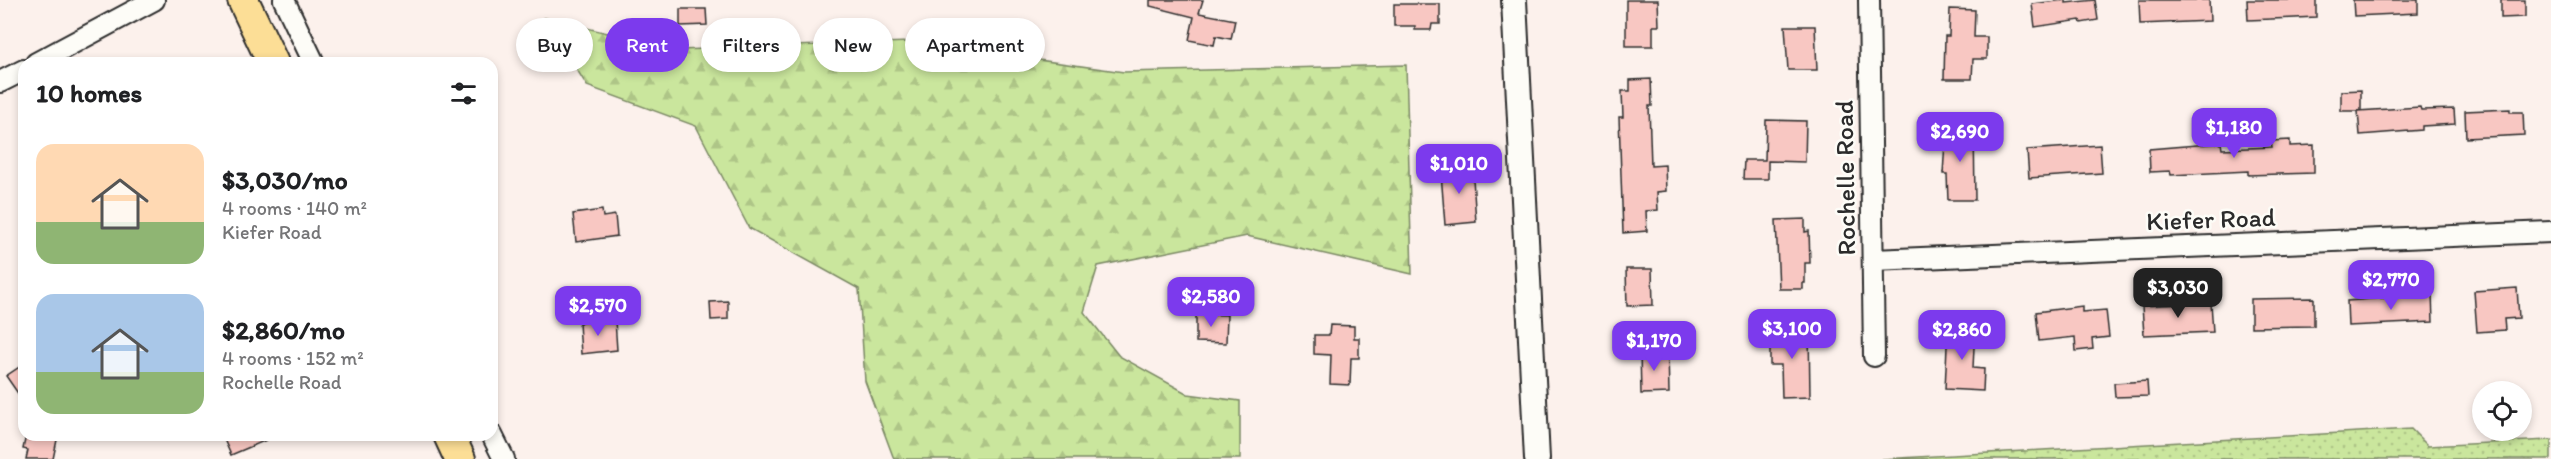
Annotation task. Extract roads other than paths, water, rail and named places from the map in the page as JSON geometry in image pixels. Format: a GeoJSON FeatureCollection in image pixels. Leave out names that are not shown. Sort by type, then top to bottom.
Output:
{"type":"FeatureCollection","features":[{"type":"Feature","properties":{"kind":"main road"},"geometry":{"type":"LineString","coordinates":[[243,0],[270,57]]}},
{"type":"Feature","properties":{"kind":"main road"},"geometry":{"type":"LineString","coordinates":[[452,441],[460,459]]}},
{"type":"Feature","properties":{"kind":"street"},"geometry":{"type":"LineString","coordinates":[[47,57],[154,0]]}},
{"type":"Feature","properties":{"kind":"street"},"geometry":{"type":"LineString","coordinates":[[284,0],[311,57]]}},
{"type":"Feature","properties":{"kind":"street"},"geometry":{"type":"LineString","coordinates":[[1515,0],[1537,459]]}},
{"type":"Feature","properties":{"kind":"street","name":"Rochelle Road"},"geometry":{"type":"LineString","coordinates":[[1869,0],[1874,356]]}},
{"type":"Feature","properties":{"kind":"street"},"geometry":{"type":"LineString","coordinates":[[0,82],[18,73]]}},
{"type":"Feature","properties":{"kind":"street","name":"Kiefer Road"},"geometry":{"type":"LineString","coordinates":[[1873,260],[2551,232]]}},
{"type":"Feature","properties":{"kind":"street"},"geometry":{"type":"LineString","coordinates":[[495,441],[504,459]]}}]}
